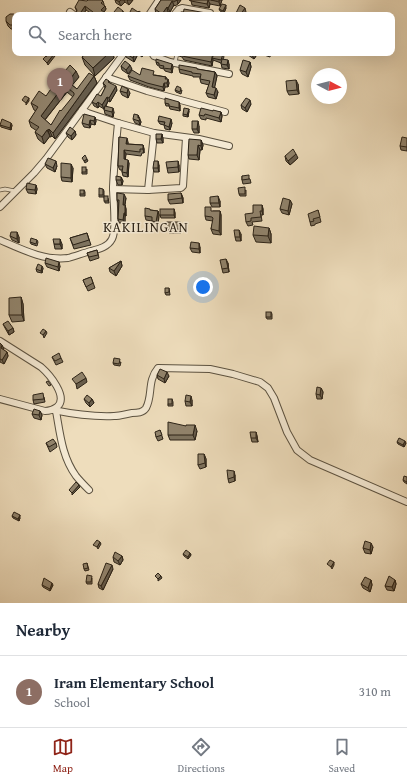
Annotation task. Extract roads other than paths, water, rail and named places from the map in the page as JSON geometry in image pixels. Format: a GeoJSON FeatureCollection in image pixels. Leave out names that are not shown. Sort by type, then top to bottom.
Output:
{"type":"FeatureCollection","features":[{"type":"Feature","properties":{"kind":"street"},"geometry":{"type":"LineString","coordinates":[[152,12],[158,0]]}},
{"type":"Feature","properties":{"kind":"street"},"geometry":{"type":"LineString","coordinates":[[176,12],[182,8],[204,12]]}},
{"type":"Feature","properties":{"kind":"street"},"geometry":{"type":"LineString","coordinates":[[0,206],[34,173],[122,56]]}},
{"type":"Feature","properties":{"kind":"street"},"geometry":{"type":"LineString","coordinates":[[154,56],[174,63],[229,74]]}},
{"type":"Feature","properties":{"kind":"street"},"geometry":{"type":"LineString","coordinates":[[106,77],[147,91],[225,112]]}},
{"type":"Feature","properties":{"kind":"street"},"geometry":{"type":"LineString","coordinates":[[82,110],[88,114],[154,133],[229,146]]}},
{"type":"Feature","properties":{"kind":"street"},"geometry":{"type":"LineString","coordinates":[[0,240],[29,252],[46,257],[57,258],[68,258],[101,248],[111,242],[114,234],[113,189],[118,123]]}},
{"type":"Feature","properties":{"kind":"street"},"geometry":{"type":"LineString","coordinates":[[148,190],[154,133]]}},
{"type":"Feature","properties":{"kind":"street"},"geometry":{"type":"LineString","coordinates":[[113,189],[148,190],[180,189],[183,187],[186,138]]}},
{"type":"Feature","properties":{"kind":"street"},"geometry":{"type":"LineString","coordinates":[[0,341],[47,372],[59,391],[61,399],[58,406],[54,410]]}},
{"type":"Feature","properties":{"kind":"street"},"geometry":{"type":"LineString","coordinates":[[0,399],[45,411],[54,410],[85,415],[115,416],[141,412],[146,408],[151,381],[158,368],[210,369],[232,374],[260,382],[268,388],[274,398],[287,432],[297,450],[310,460],[407,502]]}},
{"type":"Feature","properties":{"kind":"street"},"geometry":{"type":"LineString","coordinates":[[54,410],[67,461],[76,476],[89,490]]}},
{"type":"Feature","properties":{"kind":"lane"},"geometry":{"type":"LineString","coordinates":[[174,63],[176,56]]}},
{"type":"Feature","properties":{"kind":"lane"},"geometry":{"type":"LineString","coordinates":[[0,190],[5,189],[15,191]]}},
{"type":"Feature","properties":{"kind":"place","name":"Iram Elementary School"},"geometry":{"type":"Point","coordinates":[60,101]}},
{"type":"Feature","properties":{"kind":"district","name":"KAKILINGAN"},"geometry":{"type":"Point","coordinates":[146,227]}}]}
